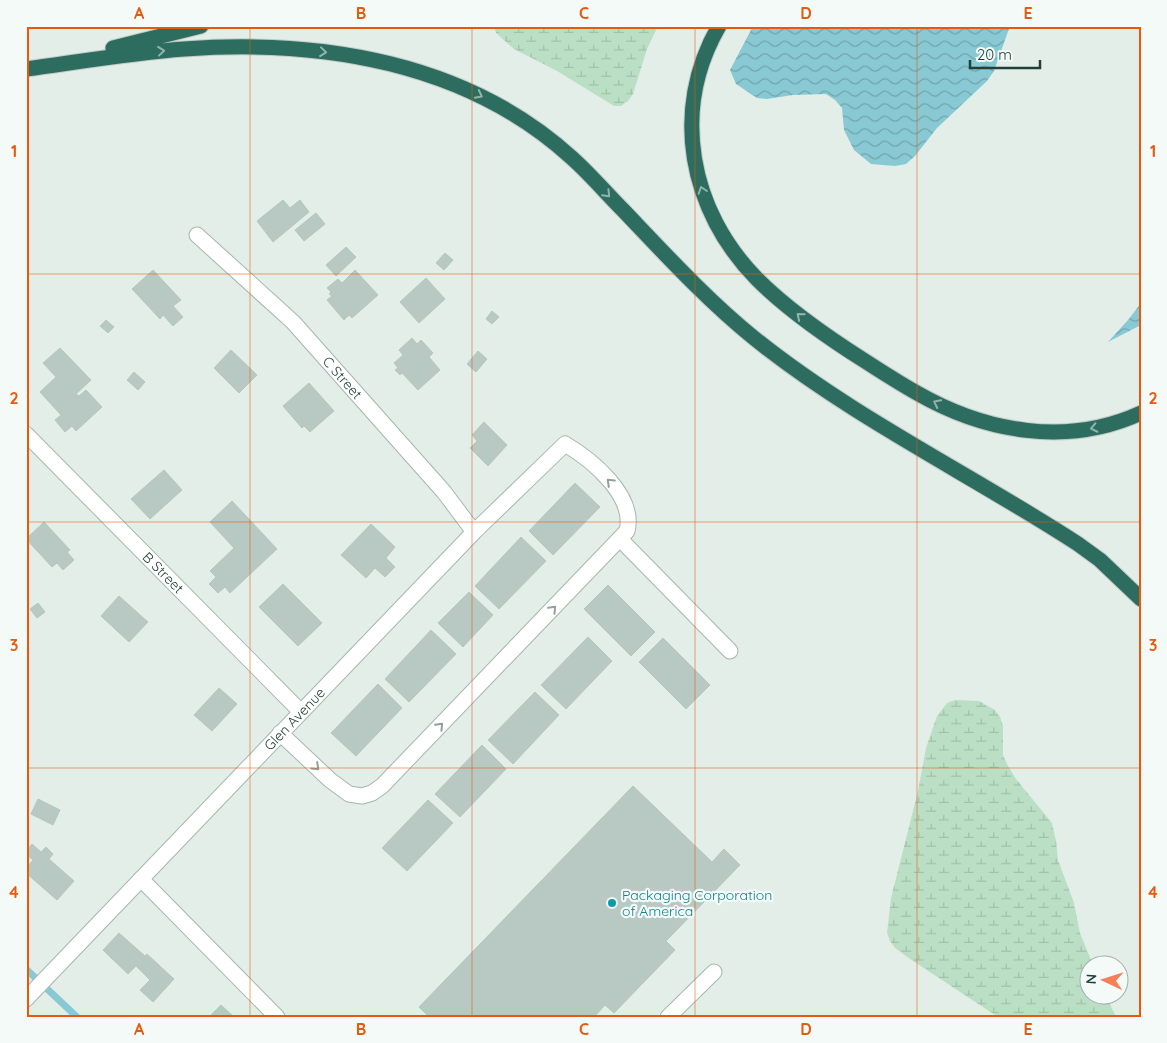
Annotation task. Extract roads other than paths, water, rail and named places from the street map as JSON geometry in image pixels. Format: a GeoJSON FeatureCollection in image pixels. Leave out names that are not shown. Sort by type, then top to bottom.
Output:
{"type":"FeatureCollection","features":[{"type":"Feature","properties":{"kind":"highway"},"geometry":{"type":"LineString","coordinates":[[26,69],[201,26]]}},
{"type":"Feature","properties":{"kind":"highway"},"geometry":{"type":"LineString","coordinates":[[719,26],[702,63],[691,111],[697,172],[705,201],[729,244],[757,278],[776,296],[805,320],[842,346],[917,393],[969,417],[1016,430],[1066,432],[1110,424],[1141,413]]}},
{"type":"Feature","properties":{"kind":"highway"},"geometry":{"type":"LineString","coordinates":[[26,69],[184,49],[278,48],[354,55],[387,62],[419,71],[471,91],[522,119],[573,159],[692,281],[754,338],[852,407],[1078,544],[1100,560],[1141,599]]}},
{"type":"Feature","properties":{"kind":"street","name":"C Street"},"geometry":{"type":"LineString","coordinates":[[197,235],[293,322],[444,492],[474,532]]}},
{"type":"Feature","properties":{"kind":"street","name":"B Street"},"geometry":{"type":"LineString","coordinates":[[26,434],[301,712]]}},
{"type":"Feature","properties":{"kind":"street","name":"Glen Avenue"},"geometry":{"type":"LineString","coordinates":[[30,995],[474,532],[565,444],[580,454],[620,491],[627,507],[630,521],[627,530],[620,539]]}},
{"type":"Feature","properties":{"kind":"street"},"geometry":{"type":"LineString","coordinates":[[280,733],[330,780],[349,794],[362,796],[372,793],[389,779],[620,539],[730,651]]}},
{"type":"Feature","properties":{"kind":"street"},"geometry":{"type":"LineString","coordinates":[[141,879],[277,1017]]}},
{"type":"Feature","properties":{"kind":"street"},"geometry":{"type":"LineString","coordinates":[[668,1017],[714,972]]}},
{"type":"Feature","properties":{"kind":"water"},"geometry":{"type":"Polygon","coordinates":[[[753,26],[1010,26],[994,71],[987,81],[937,128],[915,156],[906,164],[895,166],[871,164],[854,150],[844,130],[842,108],[826,94],[793,95],[767,99],[757,98],[736,84],[730,70],[753,26]]]}},
{"type":"Feature","properties":{"kind":"water"},"geometry":{"type":"Polygon","coordinates":[[[1141,303],[1141,325],[1108,342],[1128,320],[1141,303]]]}},
{"type":"Feature","properties":{"kind":"waterway"},"geometry":{"type":"LineString","coordinates":[[26,969],[77,1017]]}},
{"type":"Feature","properties":{"kind":"place","name":"Packaging Corporation of America"},"geometry":{"type":"Point","coordinates":[612,903]}}]}
